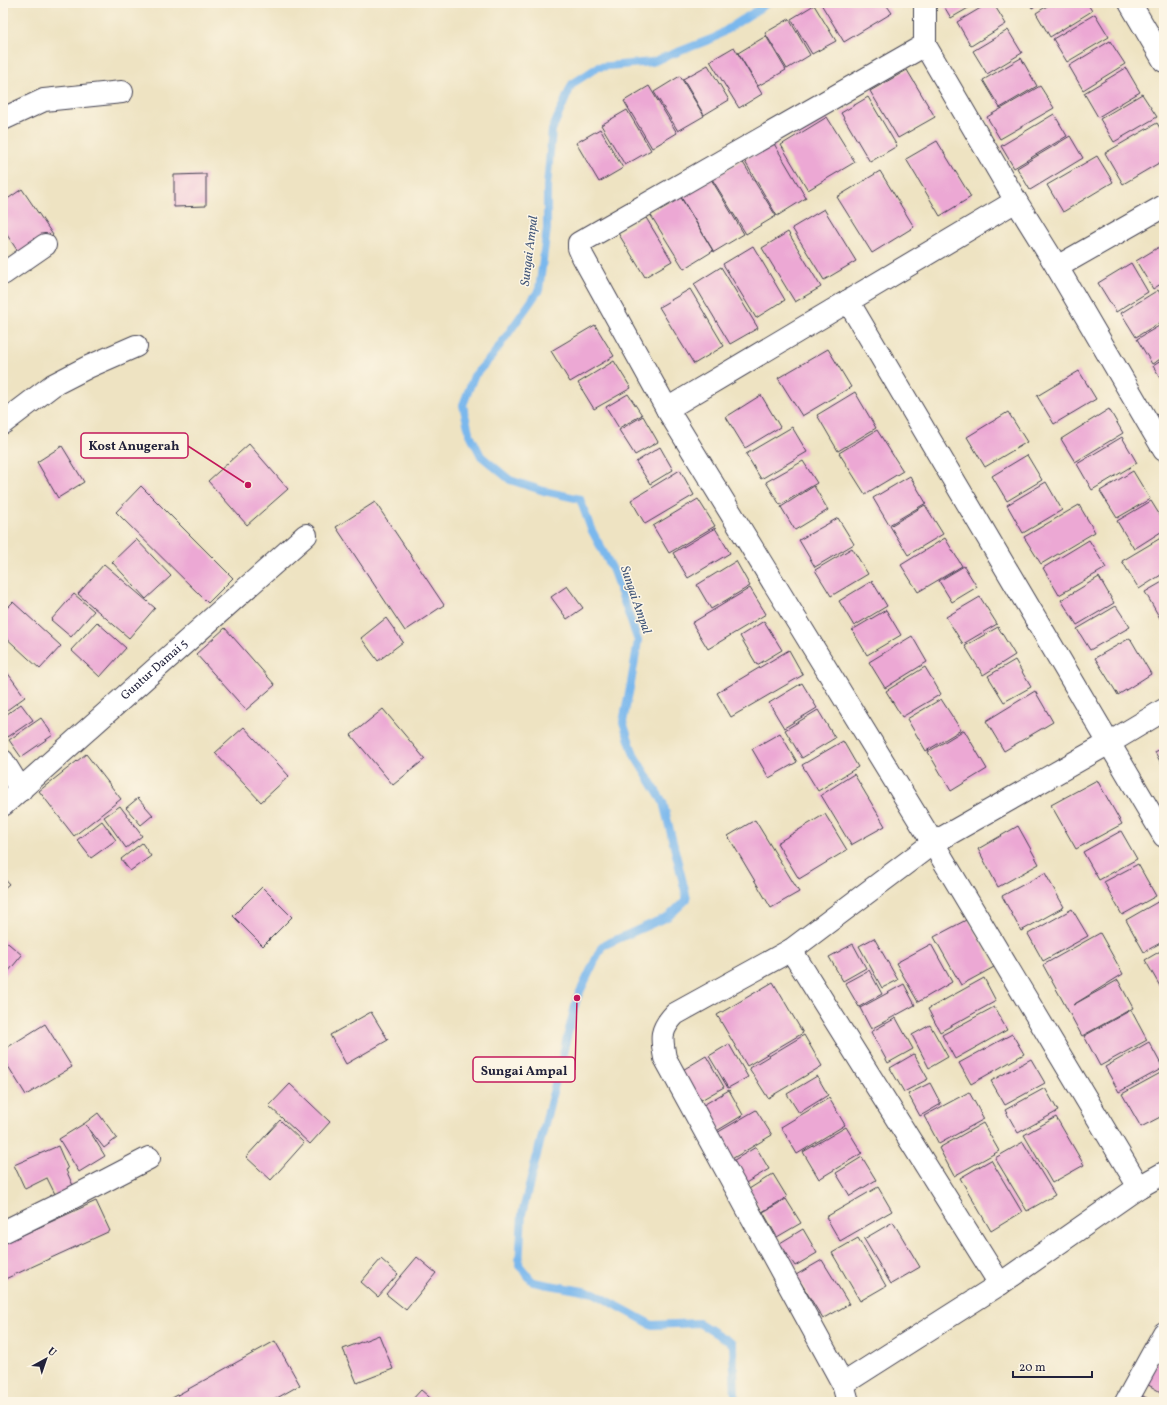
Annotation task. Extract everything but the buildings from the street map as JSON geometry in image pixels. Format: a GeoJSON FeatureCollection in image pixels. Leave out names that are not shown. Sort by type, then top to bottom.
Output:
{"type":"FeatureCollection","features":[{"type":"Feature","properties":{"kind":"street"},"geometry":{"type":"LineString","coordinates":[[925,3],[925,45],[1016,202],[1057,267],[1164,450]]}},
{"type":"Feature","properties":{"kind":"street"},"geometry":{"type":"LineString","coordinates":[[1130,3],[1164,61]]}},
{"type":"Feature","properties":{"kind":"street"},"geometry":{"type":"LineString","coordinates":[[925,45],[579,243],[579,248],[667,409],[933,843],[1139,1187]]}},
{"type":"Feature","properties":{"kind":"street"},"geometry":{"type":"LineString","coordinates":[[3,120],[44,100],[122,92]]}},
{"type":"Feature","properties":{"kind":"street"},"geometry":{"type":"LineString","coordinates":[[667,409],[1016,202]]}},
{"type":"Feature","properties":{"kind":"street"},"geometry":{"type":"LineString","coordinates":[[1057,267],[1164,206]]}},
{"type":"Feature","properties":{"kind":"street"},"geometry":{"type":"LineString","coordinates":[[3,274],[45,245]]}},
{"type":"Feature","properties":{"kind":"street"},"geometry":{"type":"LineString","coordinates":[[848,301],[1164,836]]}},
{"type":"Feature","properties":{"kind":"street"},"geometry":{"type":"LineString","coordinates":[[3,423],[53,385],[88,367],[136,346]]}},
{"type":"Feature","properties":{"kind":"street","name":"Guntur Damai 5"},"geometry":{"type":"LineString","coordinates":[[3,805],[306,535]]}},
{"type":"Feature","properties":{"kind":"street"},"geometry":{"type":"LineString","coordinates":[[1164,710],[933,843],[791,950],[675,1014],[665,1025],[661,1040],[664,1058],[846,1393],[1139,1187],[1164,1173]]}},
{"type":"Feature","properties":{"kind":"street"},"geometry":{"type":"LineString","coordinates":[[3,761],[21,790]]}},
{"type":"Feature","properties":{"kind":"street"},"geometry":{"type":"LineString","coordinates":[[791,950],[1000,1284]]}},
{"type":"Feature","properties":{"kind":"street"},"geometry":{"type":"LineString","coordinates":[[3,1232],[149,1158]]}},
{"type":"Feature","properties":{"kind":"street"},"geometry":{"type":"LineString","coordinates":[[1126,1402],[1164,1333]]}},
{"type":"Feature","properties":{"kind":"waterway","name":"Sungai Ampal"},"geometry":{"type":"LineString","coordinates":[[737,1402],[735,1395],[733,1344],[699,1323],[652,1325],[594,1293],[533,1282],[519,1265],[522,1214],[577,998],[602,946],[669,916],[687,899],[663,802],[634,755],[623,722],[638,641],[612,568],[591,529],[580,499],[544,491],[510,480],[481,456],[469,432],[463,405],[474,376],[493,355],[539,290],[547,229],[547,186],[552,130],[572,84],[598,67],[652,62],[714,38],[768,3]]}},
{"type":"Feature","properties":{"kind":"place","name":"Kost Anugerah"},"geometry":{"type":"Point","coordinates":[248,485]}},
{"type":"Feature","properties":{"kind":"place","name":"Sungai Ampal"},"geometry":{"type":"Point","coordinates":[577,998]}}]}
